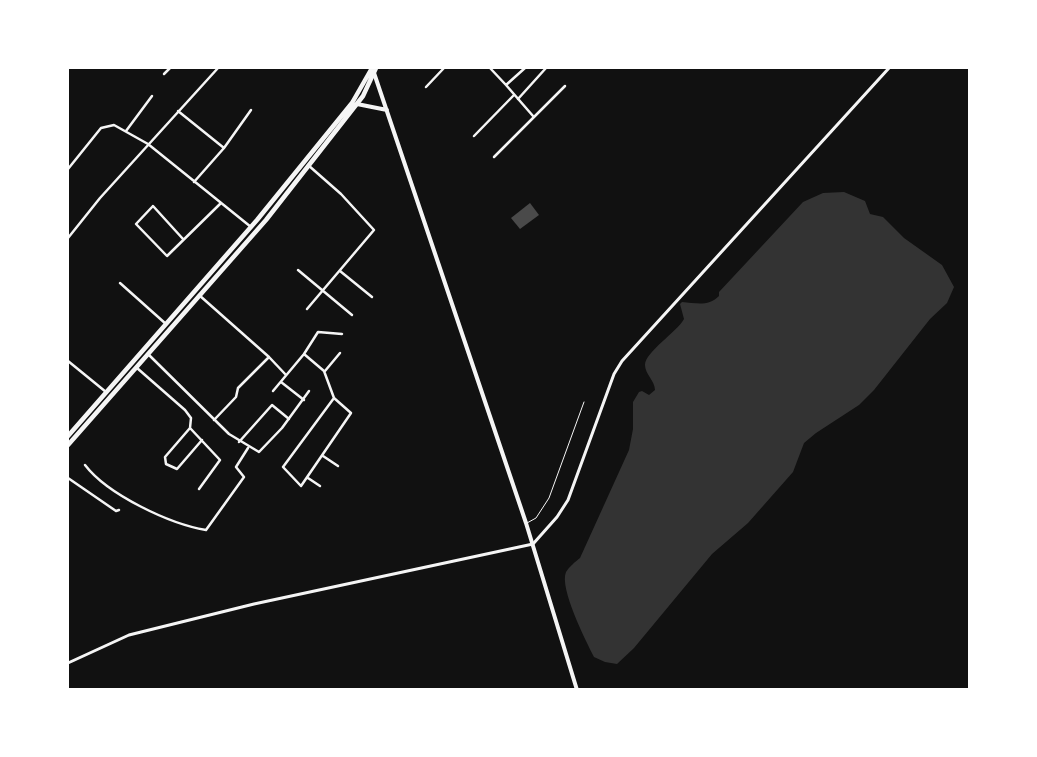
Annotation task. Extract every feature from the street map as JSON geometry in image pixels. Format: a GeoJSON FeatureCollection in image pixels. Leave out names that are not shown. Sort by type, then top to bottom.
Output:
{"type":"FeatureCollection","features":[{"type":"Feature","properties":{"kind":"highway"},"geometry":{"type":"LineString","coordinates":[[68,436],[106,392],[148,353],[266,220],[355,104],[374,69]]}},
{"type":"Feature","properties":{"kind":"highway"},"geometry":{"type":"LineString","coordinates":[[68,445],[166,324],[355,104]]}},
{"type":"Feature","properties":{"kind":"main road"},"geometry":{"type":"LineString","coordinates":[[374,69],[533,544],[576,690]]}},
{"type":"Feature","properties":{"kind":"main road"},"geometry":{"type":"LineString","coordinates":[[355,104],[387,110]]}},
{"type":"Feature","properties":{"kind":"street"},"geometry":{"type":"LineString","coordinates":[[164,74],[170,68]]}},
{"type":"Feature","properties":{"kind":"street"},"geometry":{"type":"LineString","coordinates":[[68,238],[178,110],[218,68]]}},
{"type":"Feature","properties":{"kind":"street"},"geometry":{"type":"LineString","coordinates":[[426,87],[444,68]]}},
{"type":"Feature","properties":{"kind":"street"},"geometry":{"type":"LineString","coordinates":[[490,68],[533,116]]}},
{"type":"Feature","properties":{"kind":"street"},"geometry":{"type":"LineString","coordinates":[[506,85],[525,68]]}},
{"type":"Feature","properties":{"kind":"street"},"geometry":{"type":"LineString","coordinates":[[518,99],[546,68]]}},
{"type":"Feature","properties":{"kind":"street"},"geometry":{"type":"LineString","coordinates":[[68,663],[129,635],[254,604],[533,544],[557,517],[568,500],[614,374],[622,361],[889,68]]}},
{"type":"Feature","properties":{"kind":"street"},"geometry":{"type":"LineString","coordinates":[[494,157],[565,86]]}},
{"type":"Feature","properties":{"kind":"street"},"geometry":{"type":"LineString","coordinates":[[474,136],[514,95]]}},
{"type":"Feature","properties":{"kind":"street"},"geometry":{"type":"LineString","coordinates":[[126,131],[152,96]]}},
{"type":"Feature","properties":{"kind":"street"},"geometry":{"type":"LineString","coordinates":[[178,110],[224,148]]}},
{"type":"Feature","properties":{"kind":"street"},"geometry":{"type":"LineString","coordinates":[[194,182],[224,148],[251,110]]}},
{"type":"Feature","properties":{"kind":"street"},"geometry":{"type":"LineString","coordinates":[[68,169],[104,126],[114,125],[148,144],[251,227]]}},
{"type":"Feature","properties":{"kind":"street"},"geometry":{"type":"LineString","coordinates":[[307,309],[374,230],[341,194],[308,165]]}},
{"type":"Feature","properties":{"kind":"street"},"geometry":{"type":"LineString","coordinates":[[183,238],[167,256],[136,224],[153,206],[186,240],[221,202]]}},
{"type":"Feature","properties":{"kind":"street"},"geometry":{"type":"LineString","coordinates":[[298,270],[352,315]]}},
{"type":"Feature","properties":{"kind":"street"},"geometry":{"type":"LineString","coordinates":[[340,271],[372,298]]}},
{"type":"Feature","properties":{"kind":"street"},"geometry":{"type":"LineString","coordinates":[[120,283],[166,324]]}},
{"type":"Feature","properties":{"kind":"street"},"geometry":{"type":"LineString","coordinates":[[199,295],[286,374]]}},
{"type":"Feature","properties":{"kind":"street"},"geometry":{"type":"LineString","coordinates":[[273,391],[304,354],[319,331],[342,334]]}},
{"type":"Feature","properties":{"kind":"street"},"geometry":{"type":"LineString","coordinates":[[148,353],[214,420],[239,442],[248,448],[260,452],[289,419],[309,391]]}},
{"type":"Feature","properties":{"kind":"street"},"geometry":{"type":"LineString","coordinates":[[324,371],[340,353]]}},
{"type":"Feature","properties":{"kind":"street"},"geometry":{"type":"LineString","coordinates":[[304,354],[324,371],[334,398],[351,413],[301,486],[282,468],[334,398]]}},
{"type":"Feature","properties":{"kind":"street"},"geometry":{"type":"LineString","coordinates":[[214,420],[237,396],[238,388],[269,357]]}},
{"type":"Feature","properties":{"kind":"street"},"geometry":{"type":"LineString","coordinates":[[68,361],[106,392]]}},
{"type":"Feature","properties":{"kind":"street"},"geometry":{"type":"LineString","coordinates":[[134,365],[185,410],[191,418],[190,428],[165,457],[166,464],[177,469],[202,440]]}},
{"type":"Feature","properties":{"kind":"street"},"geometry":{"type":"LineString","coordinates":[[281,382],[304,400]]}},
{"type":"Feature","properties":{"kind":"street"},"geometry":{"type":"LineString","coordinates":[[239,442],[272,405],[289,419]]}},
{"type":"Feature","properties":{"kind":"street"},"geometry":{"type":"LineString","coordinates":[[190,428],[220,460],[199,489]]}},
{"type":"Feature","properties":{"kind":"street"},"geometry":{"type":"LineString","coordinates":[[85,466],[95,477],[117,493],[159,515],[206,530],[244,477],[236,467],[248,448]]}},
{"type":"Feature","properties":{"kind":"street"},"geometry":{"type":"LineString","coordinates":[[323,456],[338,466]]}},
{"type":"Feature","properties":{"kind":"street"},"geometry":{"type":"LineString","coordinates":[[68,478],[116,511],[119,510]]}},
{"type":"Feature","properties":{"kind":"street"},"geometry":{"type":"LineString","coordinates":[[308,478],[320,486]]}},
{"type":"Feature","properties":{"kind":"lane"},"geometry":{"type":"LineString","coordinates":[[526,523],[536,518],[542,511],[584,402]]}},
{"type":"Feature","properties":{"kind":"shaded area"},"geometry":{"type":"Polygon","coordinates":[[[844,192],[865,201],[870,214],[883,217],[904,238],[942,265],[954,287],[947,303],[930,319],[874,390],[859,405],[804,443],[793,472],[748,523],[712,554],[634,648],[617,664],[605,662],[594,657],[566,590],[566,572],[580,558],[629,450],[633,429],[633,402],[639,392],[642,391],[649,395],[655,390],[645,368],[646,360],[655,348],[684,319],[680,304],[682,302],[702,304],[711,302],[719,296],[719,292],[803,202],[823,193],[844,192]]]}},
{"type":"Feature","properties":{"kind":"building"},"geometry":{"type":"Polygon","coordinates":[[[530,203],[539,215],[520,229],[511,218],[530,203]]]}}]}
